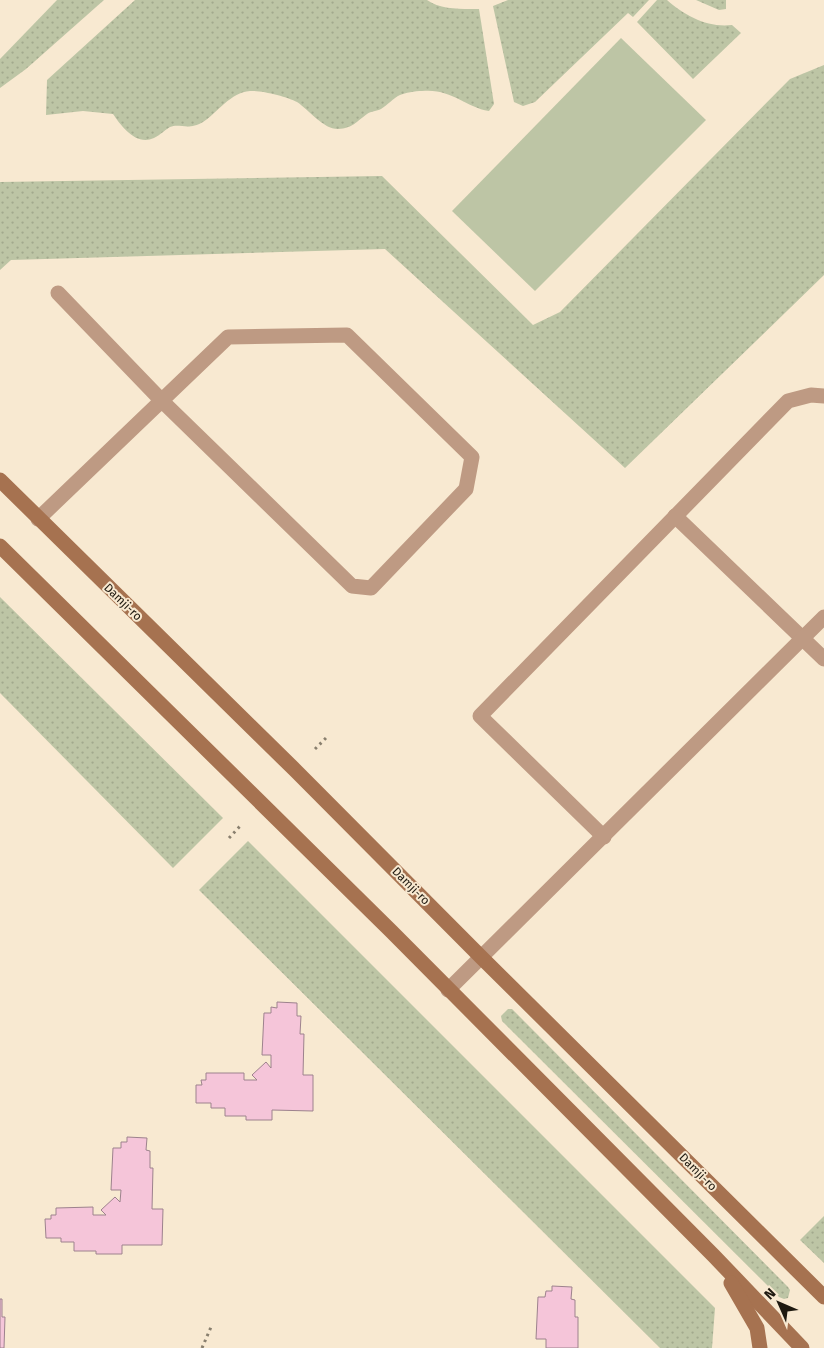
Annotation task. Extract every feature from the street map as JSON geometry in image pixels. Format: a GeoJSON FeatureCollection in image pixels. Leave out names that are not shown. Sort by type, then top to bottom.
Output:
{"type":"FeatureCollection","features":[{"type":"Feature","properties":{"kind":"street"},"geometry":{"type":"LineString","coordinates":[[38,519],[162,401],[228,337],[347,335],[472,457],[466,490],[371,588],[352,586],[162,401],[58,293]]}},
{"type":"Feature","properties":{"kind":"street"},"geometry":{"type":"LineString","coordinates":[[604,837],[480,716],[788,401],[811,395],[824,396]]}},
{"type":"Feature","properties":{"kind":"street","name":"Damji-ro"},"geometry":{"type":"LineString","coordinates":[[0,480],[295,770],[481,958],[822,1295]]}},
{"type":"Feature","properties":{"kind":"street"},"geometry":{"type":"LineString","coordinates":[[676,516],[824,659]]}},
{"type":"Feature","properties":{"kind":"street"},"geometry":{"type":"LineString","coordinates":[[0,546],[391,931],[714,1256],[802,1348]]}},
{"type":"Feature","properties":{"kind":"street"},"geometry":{"type":"LineString","coordinates":[[448,990],[824,617]]}},
{"type":"Feature","properties":{"kind":"street"},"geometry":{"type":"LineString","coordinates":[[714,1256],[746,1306],[757,1328],[760,1348]]}},
{"type":"Feature","properties":{"kind":"path"},"geometry":{"type":"LineString","coordinates":[[315,749],[328,736]]}},
{"type":"Feature","properties":{"kind":"path"},"geometry":{"type":"LineString","coordinates":[[229,838],[242,824]]}},
{"type":"Feature","properties":{"kind":"path"},"geometry":{"type":"LineString","coordinates":[[202,1348],[211,1327]]}},
{"type":"Feature","properties":{"kind":"green space"},"geometry":{"type":"Polygon","coordinates":[[[57,0],[104,0],[26,69],[0,88],[0,59],[57,0]]]}},
{"type":"Feature","properties":{"kind":"green space"},"geometry":{"type":"Polygon","coordinates":[[[135,0],[427,0],[439,6],[479,9],[494,104],[489,111],[472,106],[441,92],[413,92],[400,95],[381,109],[369,113],[351,126],[338,129],[322,123],[302,105],[293,100],[267,93],[250,91],[243,92],[230,99],[198,125],[170,127],[156,137],[147,140],[130,134],[113,114],[83,111],[46,115],[47,80],[135,0]]]}},
{"type":"Feature","properties":{"kind":"green space"},"geometry":{"type":"Polygon","coordinates":[[[508,0],[649,0],[633,17],[628,13],[535,102],[523,106],[514,102],[493,6],[508,0]]]}},
{"type":"Feature","properties":{"kind":"green space"},"geometry":{"type":"Polygon","coordinates":[[[657,0],[667,0],[689,16],[706,23],[732,25],[741,33],[693,79],[637,22],[657,0]]]}},
{"type":"Feature","properties":{"kind":"green space"},"geometry":{"type":"Polygon","coordinates":[[[696,0],[726,0],[726,9],[719,10],[696,0]]]}},
{"type":"Feature","properties":{"kind":"green space"},"geometry":{"type":"Polygon","coordinates":[[[621,38],[706,120],[535,291],[452,211],[621,38]]]}},
{"type":"Feature","properties":{"kind":"green space"},"geometry":{"type":"Polygon","coordinates":[[[824,65],[824,275],[625,468],[385,249],[11,260],[0,270],[0,182],[382,176],[533,325],[560,312],[790,79],[824,65]]]}},
{"type":"Feature","properties":{"kind":"green space"},"geometry":{"type":"Polygon","coordinates":[[[0,597],[223,818],[173,868],[0,693],[0,597]]]}},
{"type":"Feature","properties":{"kind":"green space"},"geometry":{"type":"Polygon","coordinates":[[[248,841],[715,1308],[712,1348],[660,1348],[199,890],[248,841]]]}},
{"type":"Feature","properties":{"kind":"green space"},"geometry":{"type":"Polygon","coordinates":[[[508,1009],[512,1009],[788,1287],[790,1290],[788,1298],[779,1297],[502,1021],[501,1016],[508,1009]]]}},
{"type":"Feature","properties":{"kind":"green space"},"geometry":{"type":"Polygon","coordinates":[[[824,1216],[824,1263],[800,1240],[824,1216]]]}},
{"type":"Feature","properties":{"kind":"building"},"geometry":{"type":"Polygon","coordinates":[[[277,1002],[297,1003],[297,1016],[301,1016],[300,1034],[304,1034],[303,1075],[313,1075],[313,1111],[272,1110],[272,1120],[246,1120],[246,1116],[225,1116],[225,1108],[211,1108],[211,1103],[196,1103],[196,1085],[202,1085],[201,1080],[206,1080],[206,1073],[244,1073],[244,1080],[257,1080],[252,1075],[266,1062],[271,1068],[271,1055],[262,1055],[264,1013],[271,1013],[271,1007],[277,1008],[277,1002]]]}},
{"type":"Feature","properties":{"kind":"building"},"geometry":{"type":"Polygon","coordinates":[[[127,1137],[147,1138],[146,1150],[150,1151],[150,1168],[153,1168],[152,1209],[163,1209],[162,1245],[122,1245],[122,1254],[96,1254],[96,1251],[74,1251],[74,1242],[61,1242],[61,1238],[46,1238],[45,1219],[51,1219],[51,1215],[56,1215],[56,1208],[93,1207],[93,1215],[106,1215],[101,1210],[115,1197],[120,1202],[121,1190],[111,1190],[113,1148],[121,1148],[121,1142],[127,1142],[127,1137]]]}},
{"type":"Feature","properties":{"kind":"building"},"geometry":{"type":"Polygon","coordinates":[[[552,1286],[572,1287],[571,1299],[575,1300],[575,1317],[578,1317],[578,1348],[546,1348],[546,1339],[536,1339],[538,1297],[545,1297],[546,1291],[552,1291],[552,1286]]]}},
{"type":"Feature","properties":{"kind":"building"},"geometry":{"type":"Polygon","coordinates":[[[0,1299],[2,1299],[2,1317],[5,1317],[4,1348],[0,1348],[0,1299]]]}}]}
